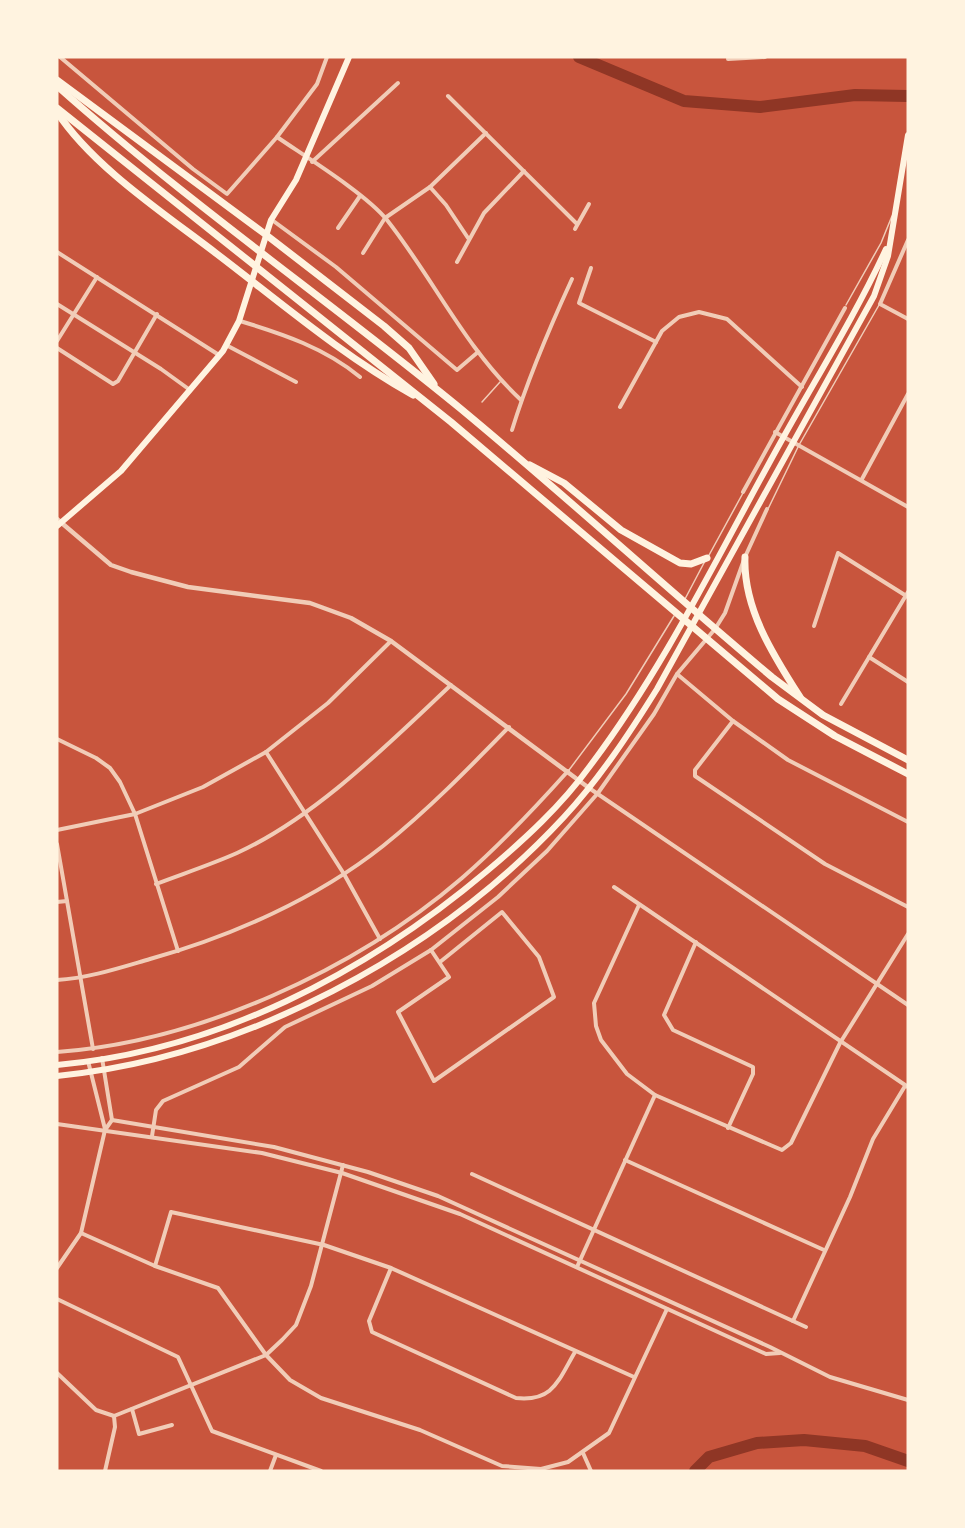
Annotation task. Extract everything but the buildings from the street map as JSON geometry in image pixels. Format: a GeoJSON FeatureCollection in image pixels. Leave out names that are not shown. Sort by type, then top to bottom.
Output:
{"type":"FeatureCollection","features":[{"type":"Feature","properties":{"kind":"highway"},"geometry":{"type":"LineString","coordinates":[[57,80],[352,301],[408,348],[439,392]]}},
{"type":"Feature","properties":{"kind":"highway"},"geometry":{"type":"LineString","coordinates":[[57,86],[112,135],[303,282],[439,392],[739,650],[803,702],[871,742],[908,760]]}},
{"type":"Feature","properties":{"kind":"highway"},"geometry":{"type":"LineString","coordinates":[[57,108],[430,405],[730,660],[813,723],[908,774]]}},
{"type":"Feature","properties":{"kind":"highway"},"geometry":{"type":"LineString","coordinates":[[57,112],[71,132],[130,187],[385,380],[430,405]]}},
{"type":"Feature","properties":{"kind":"highway"},"geometry":{"type":"LineString","coordinates":[[519,460],[564,483],[621,530],[680,562],[691,564],[707,558]]}},
{"type":"Feature","properties":{"kind":"highway"},"geometry":{"type":"LineString","coordinates":[[745,556],[749,594],[766,639],[777,664],[803,702]]}},
{"type":"Feature","properties":{"kind":"main road"},"geometry":{"type":"LineString","coordinates":[[58,523],[121,471],[191,391],[226,345],[239,321],[265,234],[296,180],[349,57]]}},
{"type":"Feature","properties":{"kind":"main road"},"geometry":{"type":"LineString","coordinates":[[57,1076],[173,1056],[223,1040],[353,980],[418,940],[498,878],[543,839],[589,788],[623,744],[657,689],[796,444],[874,296],[886,263],[908,135]]}},
{"type":"Feature","properties":{"kind":"main road"},"geometry":{"type":"LineString","coordinates":[[57,1065],[158,1047],[219,1028],[303,993],[394,943],[464,891],[535,830],[579,780],[631,708],[702,590],[888,246]]}},
{"type":"Feature","properties":{"kind":"street"},"geometry":{"type":"LineString","coordinates":[[60,57],[193,169],[227,194],[276,137],[317,84],[327,57]]}},
{"type":"Feature","properties":{"kind":"street"},"geometry":{"type":"LineString","coordinates":[[728,59],[765,57]]}},
{"type":"Feature","properties":{"kind":"street"},"geometry":{"type":"LineString","coordinates":[[312,162],[398,84]]}},
{"type":"Feature","properties":{"kind":"street"},"geometry":{"type":"LineString","coordinates":[[448,96],[576,223]]}},
{"type":"Feature","properties":{"kind":"street"},"geometry":{"type":"LineString","coordinates":[[363,253],[385,218],[430,187],[486,133]]}},
{"type":"Feature","properties":{"kind":"street"},"geometry":{"type":"LineString","coordinates":[[276,137],[360,196],[385,218],[478,352],[501,381],[521,400]]}},
{"type":"Feature","properties":{"kind":"street"},"geometry":{"type":"LineString","coordinates":[[902,168],[908,174]]}},
{"type":"Feature","properties":{"kind":"street"},"geometry":{"type":"LineString","coordinates":[[457,262],[483,213],[524,171]]}},
{"type":"Feature","properties":{"kind":"street"},"geometry":{"type":"LineString","coordinates":[[430,187],[447,205],[468,238]]}},
{"type":"Feature","properties":{"kind":"street"},"geometry":{"type":"LineString","coordinates":[[338,228],[360,196]]}},
{"type":"Feature","properties":{"kind":"street"},"geometry":{"type":"LineString","coordinates":[[574,229],[589,204]]}},
{"type":"Feature","properties":{"kind":"street"},"geometry":{"type":"LineString","coordinates":[[271,220],[336,267],[457,370],[478,352]]}},
{"type":"Feature","properties":{"kind":"street"},"geometry":{"type":"LineString","coordinates":[[908,240],[880,304],[908,319]]}},
{"type":"Feature","properties":{"kind":"street"},"geometry":{"type":"LineString","coordinates":[[57,252],[219,355]]}},
{"type":"Feature","properties":{"kind":"street"},"geometry":{"type":"LineString","coordinates":[[591,268],[579,303],[656,342]]}},
{"type":"Feature","properties":{"kind":"street"},"geometry":{"type":"LineString","coordinates":[[57,341],[98,276]]}},
{"type":"Feature","properties":{"kind":"street"},"geometry":{"type":"LineString","coordinates":[[512,430],[521,400],[572,279]]}},
{"type":"Feature","properties":{"kind":"street"},"geometry":{"type":"LineString","coordinates":[[57,304],[135,352],[191,391]]}},
{"type":"Feature","properties":{"kind":"street"},"geometry":{"type":"LineString","coordinates":[[743,492],[844,308]]}},
{"type":"Feature","properties":{"kind":"street"},"geometry":{"type":"LineString","coordinates":[[620,407],[662,331],[679,317],[699,312],[727,319],[802,387]]}},
{"type":"Feature","properties":{"kind":"street"},"geometry":{"type":"LineString","coordinates":[[57,348],[112,384],[118,381],[157,314]]}},
{"type":"Feature","properties":{"kind":"street"},"geometry":{"type":"LineString","coordinates":[[239,321],[312,346],[347,366],[360,377]]}},
{"type":"Feature","properties":{"kind":"street"},"geometry":{"type":"LineString","coordinates":[[226,345],[296,382]]}},
{"type":"Feature","properties":{"kind":"street"},"geometry":{"type":"LineString","coordinates":[[862,479],[908,394]]}},
{"type":"Feature","properties":{"kind":"street"},"geometry":{"type":"LineString","coordinates":[[775,432],[908,507]]}},
{"type":"Feature","properties":{"kind":"street"},"geometry":{"type":"LineString","coordinates":[[152,1136],[156,1110],[163,1101],[239,1067],[285,1027],[372,986],[431,950],[498,897],[547,851],[598,793],[654,714],[677,674],[725,613],[745,556],[767,509]]}},
{"type":"Feature","properties":{"kind":"street"},"geometry":{"type":"LineString","coordinates":[[58,523],[111,565],[188,586],[310,603],[351,618],[392,641],[589,788],[908,1005]]}},
{"type":"Feature","properties":{"kind":"street"},"geometry":{"type":"LineString","coordinates":[[814,626],[838,553],[907,595],[842,704]]}},
{"type":"Feature","properties":{"kind":"street"},"geometry":{"type":"LineString","coordinates":[[57,830],[135,814],[203,787],[266,752],[328,703],[392,641]]}},
{"type":"Feature","properties":{"kind":"street"},"geometry":{"type":"LineString","coordinates":[[869,657],[908,682]]}},
{"type":"Feature","properties":{"kind":"street"},"geometry":{"type":"LineString","coordinates":[[677,674],[733,721],[788,760],[908,822]]}},
{"type":"Feature","properties":{"kind":"street"},"geometry":{"type":"LineString","coordinates":[[156,884],[238,852],[304,812],[377,756],[452,684]]}},
{"type":"Feature","properties":{"kind":"street"},"geometry":{"type":"LineString","coordinates":[[733,721],[695,770],[695,776],[825,864],[908,907]]}},
{"type":"Feature","properties":{"kind":"street"},"geometry":{"type":"LineString","coordinates":[[57,980],[81,978],[178,951],[276,912],[344,874],[383,846],[445,792],[510,727]]}},
{"type":"Feature","properties":{"kind":"street"},"geometry":{"type":"LineString","coordinates":[[57,739],[110,768],[135,814],[178,951]]}},
{"type":"Feature","properties":{"kind":"street"},"geometry":{"type":"LineString","coordinates":[[266,752],[344,874],[380,939]]}},
{"type":"Feature","properties":{"kind":"street"},"geometry":{"type":"LineString","coordinates":[[57,1052],[93,1049],[182,1028],[275,996],[380,939],[460,880],[509,835],[567,771]]}},
{"type":"Feature","properties":{"kind":"street"},"geometry":{"type":"LineString","coordinates":[[57,844],[93,1049]]}},
{"type":"Feature","properties":{"kind":"street"},"geometry":{"type":"LineString","coordinates":[[614,887],[840,1043],[907,1086],[873,1139],[850,1197],[793,1321]]}},
{"type":"Feature","properties":{"kind":"street"},"geometry":{"type":"LineString","coordinates":[[57,902],[67,901]]}},
{"type":"Feature","properties":{"kind":"street"},"geometry":{"type":"LineString","coordinates":[[639,905],[595,999],[594,1014],[598,1033],[609,1052],[627,1074],[655,1095],[778,1149],[787,1147],[840,1043],[908,934]]}},
{"type":"Feature","properties":{"kind":"street"},"geometry":{"type":"LineString","coordinates":[[431,950],[449,977],[398,1012],[434,1081],[554,997],[539,957],[502,912],[440,962]]}},
{"type":"Feature","properties":{"kind":"street"},"geometry":{"type":"LineString","coordinates":[[696,942],[664,1015],[673,1030],[753,1067],[753,1074],[728,1128]]}},
{"type":"Feature","properties":{"kind":"street"},"geometry":{"type":"LineString","coordinates":[[57,1268],[81,1233],[105,1130],[112,1120],[102,1058]]}},
{"type":"Feature","properties":{"kind":"street"},"geometry":{"type":"LineString","coordinates":[[88,1060],[105,1130]]}},
{"type":"Feature","properties":{"kind":"street"},"geometry":{"type":"LineString","coordinates":[[577,1267],[655,1095]]}},
{"type":"Feature","properties":{"kind":"street"},"geometry":{"type":"LineString","coordinates":[[112,1120],[274,1147],[343,1165],[438,1196],[580,1259],[830,1377],[908,1400]]}},
{"type":"Feature","properties":{"kind":"street"},"geometry":{"type":"LineString","coordinates":[[57,1124],[262,1153],[342,1173],[460,1214],[766,1354],[781,1353]]}},
{"type":"Feature","properties":{"kind":"street"},"geometry":{"type":"LineString","coordinates":[[625,1160],[824,1250]]}},
{"type":"Feature","properties":{"kind":"street"},"geometry":{"type":"LineString","coordinates":[[57,1372],[96,1410],[114,1416],[266,1355],[296,1325],[324,1245],[343,1165]]}},
{"type":"Feature","properties":{"kind":"street"},"geometry":{"type":"LineString","coordinates":[[472,1174],[806,1327]]}},
{"type":"Feature","properties":{"kind":"street"},"geometry":{"type":"LineString","coordinates":[[155,1266],[171,1212],[324,1245],[390,1268],[634,1377]]}},
{"type":"Feature","properties":{"kind":"street"},"geometry":{"type":"LineString","coordinates":[[81,1233],[155,1266],[218,1288],[266,1355],[290,1380],[321,1398],[420,1430],[502,1466],[541,1469],[568,1462],[609,1433],[667,1309]]}},
{"type":"Feature","properties":{"kind":"street"},"geometry":{"type":"LineString","coordinates":[[390,1268],[369,1321],[372,1332],[516,1398],[533,1400],[548,1394],[575,1352]]}},
{"type":"Feature","properties":{"kind":"street"},"geometry":{"type":"LineString","coordinates":[[57,1299],[178,1357],[212,1431],[321,1471]]}},
{"type":"Feature","properties":{"kind":"street"},"geometry":{"type":"LineString","coordinates":[[132,1408],[140,1434],[172,1425]]}},
{"type":"Feature","properties":{"kind":"street"},"geometry":{"type":"LineString","coordinates":[[105,1471],[115,1427],[114,1416]]}},
{"type":"Feature","properties":{"kind":"street"},"geometry":{"type":"LineString","coordinates":[[583,1452],[591,1471]]}},
{"type":"Feature","properties":{"kind":"street"},"geometry":{"type":"LineString","coordinates":[[270,1471],[276,1455]]}},
{"type":"Feature","properties":{"kind":"lane"},"geometry":{"type":"LineString","coordinates":[[844,308],[881,243],[893,213]]}},
{"type":"Feature","properties":{"kind":"lane"},"geometry":{"type":"LineString","coordinates":[[767,509],[796,444],[880,304]]}},
{"type":"Feature","properties":{"kind":"lane"},"geometry":{"type":"LineString","coordinates":[[482,402],[501,381]]}},
{"type":"Feature","properties":{"kind":"lane"},"geometry":{"type":"LineString","coordinates":[[682,604],[743,492]]}},
{"type":"Feature","properties":{"kind":"lane"},"geometry":{"type":"LineString","coordinates":[[567,771],[626,694],[676,613]]}},
{"type":"Feature","properties":{"kind":"waterway"},"geometry":{"type":"LineString","coordinates":[[579,57],[684,101],[760,107],[855,95],[908,96]]}},
{"type":"Feature","properties":{"kind":"waterway"},"geometry":{"type":"LineString","coordinates":[[695,1471],[709,1457],[757,1443],[804,1440],[865,1446],[908,1461]]}}]}
